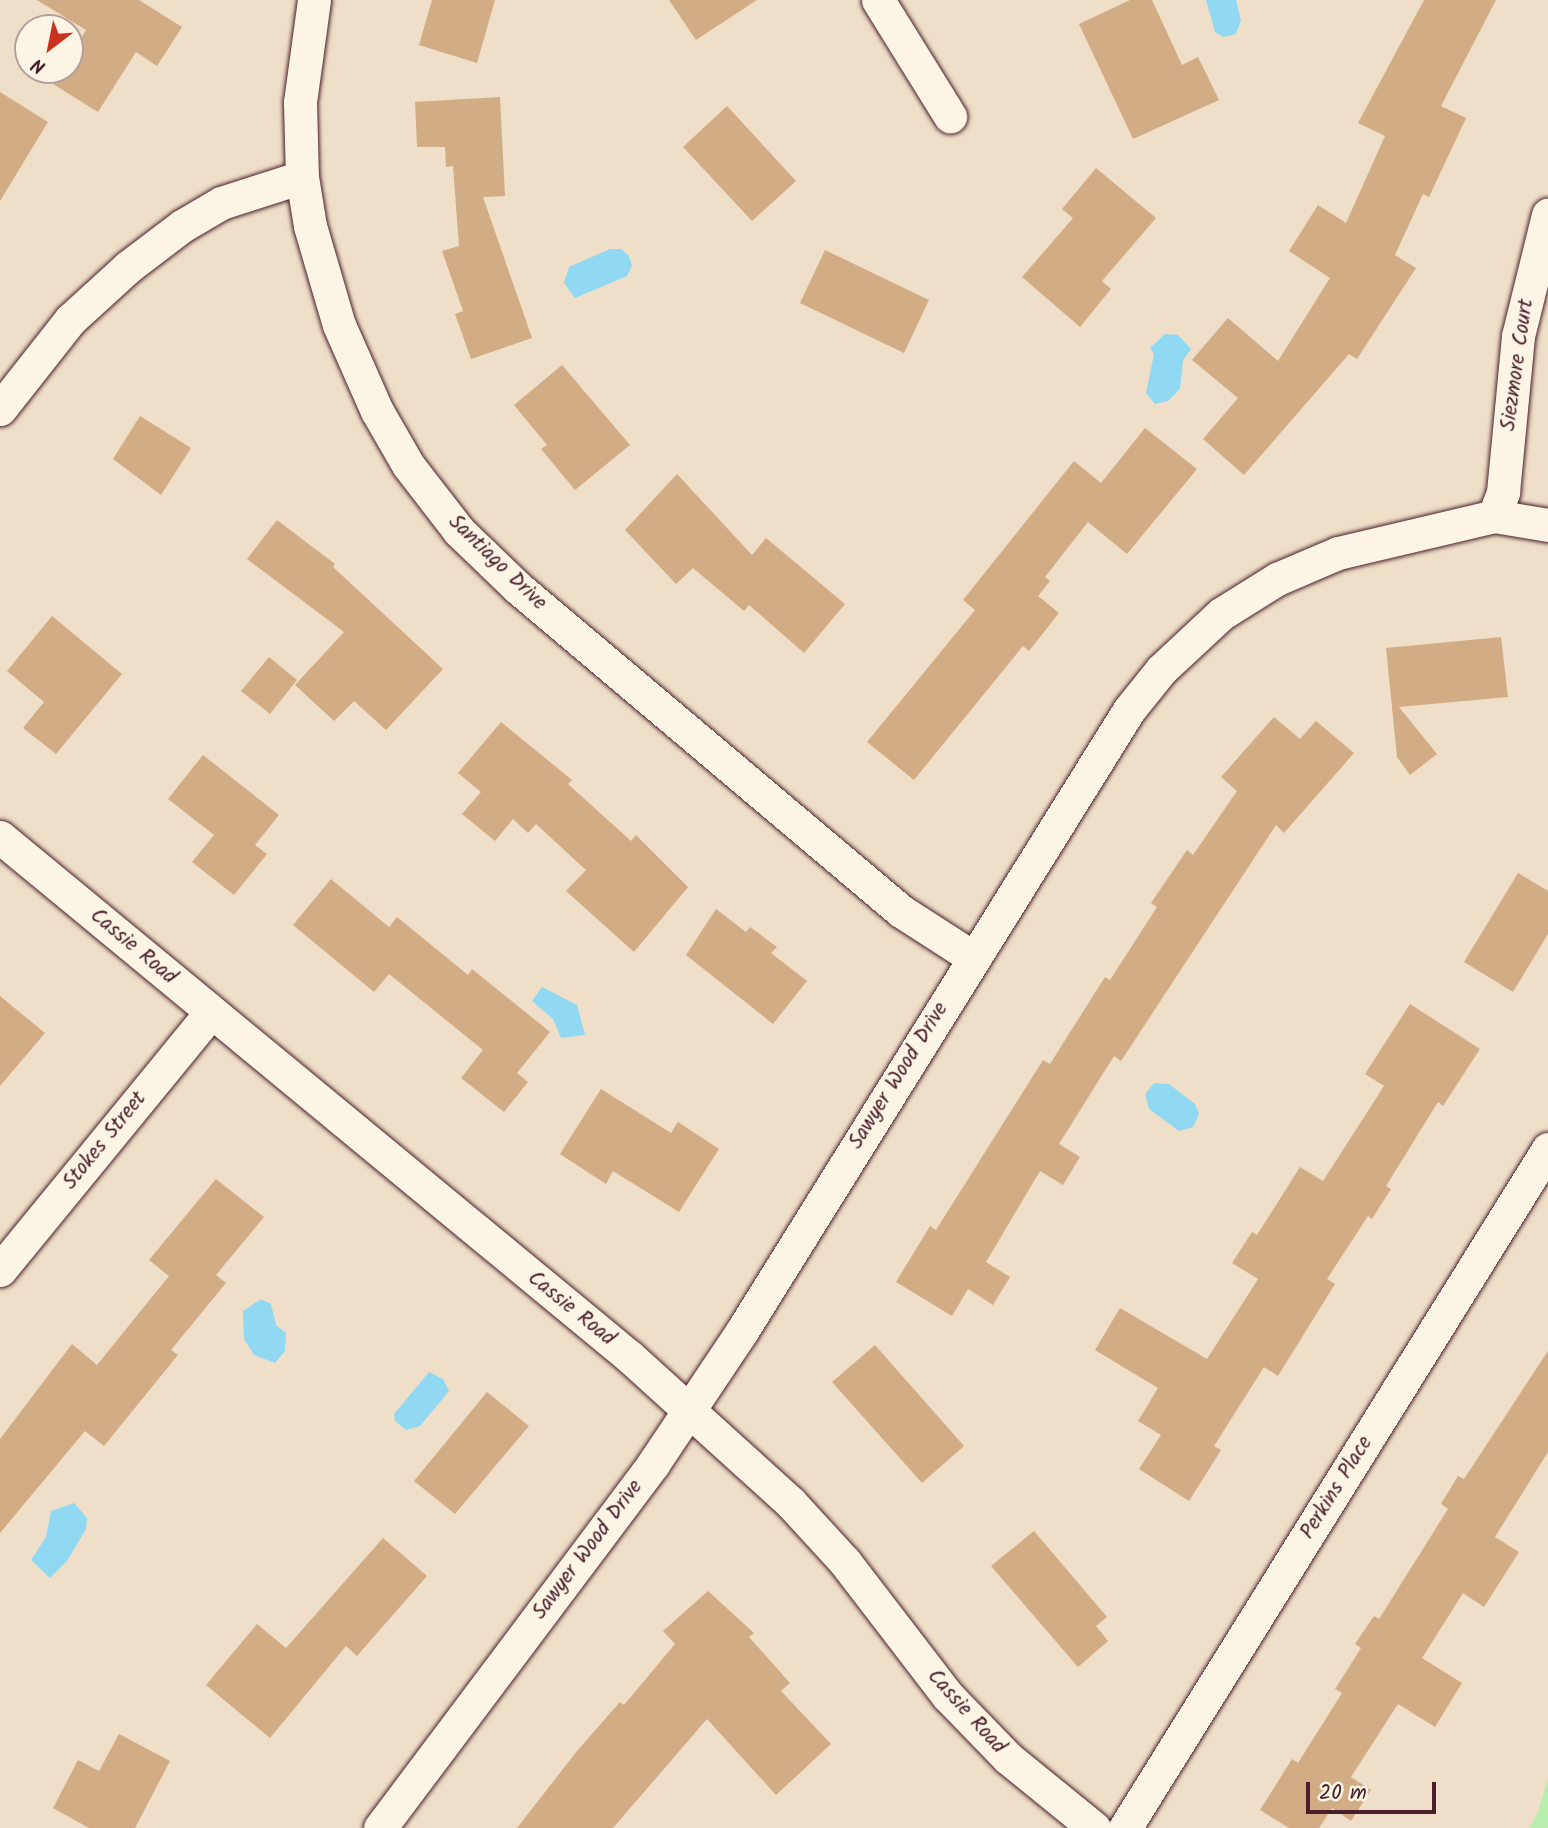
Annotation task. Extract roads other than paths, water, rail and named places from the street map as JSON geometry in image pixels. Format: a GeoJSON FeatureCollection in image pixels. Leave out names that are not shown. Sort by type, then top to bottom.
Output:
{"type":"FeatureCollection","features":[{"type":"Feature","properties":{"kind":"street","name":"Santiago Drive"},"geometry":{"type":"LineString","coordinates":[[314,0],[300,102],[302,177],[320,267],[372,399],[408,465],[459,531],[517,587],[901,911],[974,958]]}},
{"type":"Feature","properties":{"kind":"street"},"geometry":{"type":"LineString","coordinates":[[878,0],[950,116]]}},
{"type":"Feature","properties":{"kind":"street"},"geometry":{"type":"LineString","coordinates":[[0,409],[70,320],[128,267],[182,226],[221,204],[302,177]]}},
{"type":"Feature","properties":{"kind":"street","name":"Siezmore Court"},"geometry":{"type":"LineString","coordinates":[[1494,516],[1503,492],[1518,336],[1548,215]]}},
{"type":"Feature","properties":{"kind":"street","name":"Sawyer Wood Drive"},"geometry":{"type":"LineString","coordinates":[[380,1828],[653,1464],[1129,710],[1161,670],[1221,614],[1277,579],[1338,553],[1494,516],[1548,525]]}},
{"type":"Feature","properties":{"kind":"street","name":"Cassie Road"},"geometry":{"type":"LineString","coordinates":[[0,836],[688,1409],[791,1503],[845,1562],[947,1695],[1008,1758],[1094,1828]]}},
{"type":"Feature","properties":{"kind":"street","name":"Stokes Street"},"geometry":{"type":"LineString","coordinates":[[0,1270],[211,1012]]}},
{"type":"Feature","properties":{"kind":"street","name":"Perkins Place"},"geometry":{"type":"LineString","coordinates":[[1125,1828],[1548,1149]]}},
{"type":"Feature","properties":{"kind":"water"},"geometry":{"type":"Polygon","coordinates":[[[1206,0],[1236,0],[1241,21],[1236,34],[1223,37],[1215,32],[1206,0]]]}},
{"type":"Feature","properties":{"kind":"water"},"geometry":{"type":"Polygon","coordinates":[[[610,249],[621,249],[629,256],[632,266],[627,276],[575,298],[564,283],[569,267],[610,249]]]}},
{"type":"Feature","properties":{"kind":"water"},"geometry":{"type":"Polygon","coordinates":[[[1165,334],[1178,335],[1191,349],[1183,360],[1180,389],[1168,401],[1155,404],[1146,393],[1154,354],[1150,348],[1165,334]]]}},
{"type":"Feature","properties":{"kind":"water"},"geometry":{"type":"Polygon","coordinates":[[[542,987],[577,1005],[585,1035],[561,1038],[553,1019],[532,1001],[542,987]]]}},
{"type":"Feature","properties":{"kind":"water"},"geometry":{"type":"Polygon","coordinates":[[[1154,1083],[1169,1084],[1195,1104],[1199,1114],[1193,1127],[1179,1131],[1149,1109],[1145,1094],[1154,1083]]]}},
{"type":"Feature","properties":{"kind":"water"},"geometry":{"type":"Polygon","coordinates":[[[261,1299],[271,1304],[276,1325],[286,1333],[285,1351],[275,1363],[254,1355],[244,1339],[243,1311],[261,1299]]]}},
{"type":"Feature","properties":{"kind":"water"},"geometry":{"type":"Polygon","coordinates":[[[429,1372],[443,1379],[449,1391],[420,1426],[406,1430],[395,1421],[394,1414],[429,1372]]]}},
{"type":"Feature","properties":{"kind":"water"},"geometry":{"type":"Polygon","coordinates":[[[74,1503],[87,1518],[86,1529],[67,1561],[50,1578],[31,1560],[46,1537],[51,1511],[74,1503]]]}}]}
